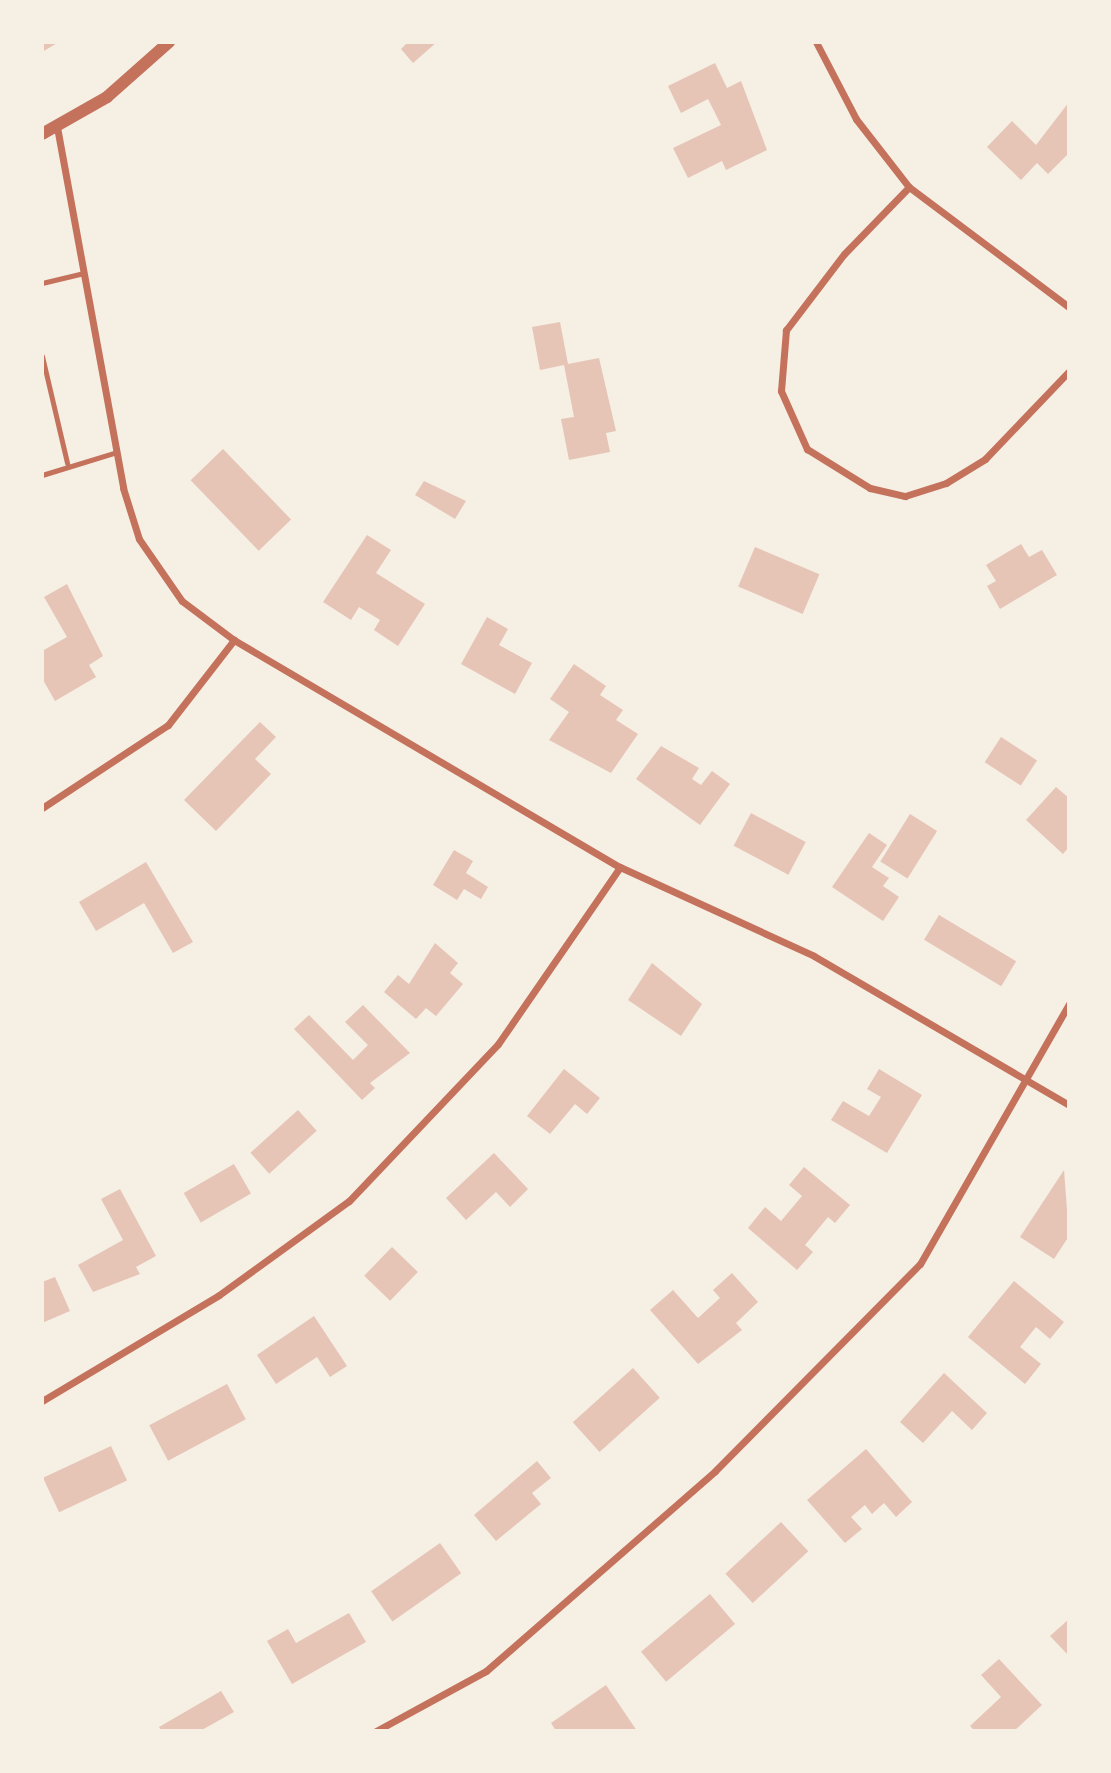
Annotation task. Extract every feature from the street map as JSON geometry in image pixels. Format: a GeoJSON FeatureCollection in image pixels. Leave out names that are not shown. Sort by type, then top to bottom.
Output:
{"type":"FeatureCollection","features":[{"type":"Feature","properties":{"kind":"street"},"geometry":{"type":"LineString","coordinates":[[42,134],[107,97],[169,42]]}},
{"type":"Feature","properties":{"kind":"street"},"geometry":{"type":"LineString","coordinates":[[816,42],[856,119],[909,187],[1069,307]]}},
{"type":"Feature","properties":{"kind":"street"},"geometry":{"type":"LineString","coordinates":[[57,127],[117,452],[139,539],[182,601],[233,640],[620,867],[814,956],[1069,1105]]}},
{"type":"Feature","properties":{"kind":"street"},"geometry":{"type":"LineString","coordinates":[[909,187],[844,254],[786,330],[781,391],[807,449],[870,488],[905,496],[946,484],[985,458],[1069,371]]}},
{"type":"Feature","properties":{"kind":"street"},"geometry":{"type":"LineString","coordinates":[[42,808],[168,724],[233,640]]}},
{"type":"Feature","properties":{"kind":"street"},"geometry":{"type":"LineString","coordinates":[[42,1401],[219,1295],[349,1201],[498,1044],[620,867]]}},
{"type":"Feature","properties":{"kind":"street"},"geometry":{"type":"LineString","coordinates":[[376,1731],[486,1671],[725,1461],[920,1264],[1069,1004]]}},
{"type":"Feature","properties":{"kind":"lane"},"geometry":{"type":"LineString","coordinates":[[42,283],[84,273]]}},
{"type":"Feature","properties":{"kind":"lane"},"geometry":{"type":"LineString","coordinates":[[42,356],[67,463]]}},
{"type":"Feature","properties":{"kind":"lane"},"geometry":{"type":"LineString","coordinates":[[42,475],[67,463],[117,452]]}},
{"type":"Feature","properties":{"kind":"building"},"geometry":{"type":"Polygon","coordinates":[[[42,42],[59,42],[42,52],[42,42]]]}},
{"type":"Feature","properties":{"kind":"building"},"geometry":{"type":"Polygon","coordinates":[[[408,42],[437,42],[413,63],[401,49],[408,42]]]}},
{"type":"Feature","properties":{"kind":"building"},"geometry":{"type":"Polygon","coordinates":[[[715,63],[727,88],[741,81],[767,150],[726,170],[722,161],[688,178],[673,148],[721,125],[708,99],[681,113],[668,86],[715,63]]]}},
{"type":"Feature","properties":{"kind":"building"},"geometry":{"type":"Polygon","coordinates":[[[1069,102],[1069,153],[1048,174],[1037,163],[1021,180],[987,147],[1012,121],[1036,145],[1069,102]]]}},
{"type":"Feature","properties":{"kind":"building"},"geometry":{"type":"Polygon","coordinates":[[[560,322],[568,364],[599,358],[616,431],[606,433],[610,452],[569,460],[561,419],[574,417],[564,365],[540,370],[532,327],[560,322]]]}},
{"type":"Feature","properties":{"kind":"building"},"geometry":{"type":"Polygon","coordinates":[[[223,449],[291,519],[259,551],[191,480],[223,449]]]}},
{"type":"Feature","properties":{"kind":"building"},"geometry":{"type":"Polygon","coordinates":[[[424,481],[466,501],[455,519],[415,495],[424,481]]]}},
{"type":"Feature","properties":{"kind":"building"},"geometry":{"type":"Polygon","coordinates":[[[367,535],[391,550],[376,573],[425,604],[398,646],[374,630],[380,620],[359,607],[351,620],[323,602],[367,535]]]}},
{"type":"Feature","properties":{"kind":"building"},"geometry":{"type":"Polygon","coordinates":[[[1021,544],[1029,557],[1042,550],[1057,575],[1000,609],[987,586],[996,581],[986,565],[1021,544]]]}},
{"type":"Feature","properties":{"kind":"building"},"geometry":{"type":"Polygon","coordinates":[[[755,547],[819,574],[803,614],[738,587],[755,547]]]}},
{"type":"Feature","properties":{"kind":"building"},"geometry":{"type":"Polygon","coordinates":[[[67,584],[103,656],[89,665],[96,677],[55,701],[42,678],[42,651],[67,637],[44,597],[67,584]]]}},
{"type":"Feature","properties":{"kind":"building"},"geometry":{"type":"Polygon","coordinates":[[[487,617],[508,629],[499,645],[532,663],[515,694],[461,664],[487,617]]]}},
{"type":"Feature","properties":{"kind":"building"},"geometry":{"type":"Polygon","coordinates":[[[574,664],[606,686],[600,695],[623,710],[616,720],[638,734],[611,773],[549,740],[569,712],[550,699],[574,664]]]}},
{"type":"Feature","properties":{"kind":"building"},"geometry":{"type":"Polygon","coordinates":[[[260,722],[276,737],[255,759],[271,774],[216,831],[184,800],[260,722]]]}},
{"type":"Feature","properties":{"kind":"building"},"geometry":{"type":"Polygon","coordinates":[[[1001,737],[1037,760],[1021,786],[985,762],[1001,737]]]}},
{"type":"Feature","properties":{"kind":"building"},"geometry":{"type":"Polygon","coordinates":[[[661,746],[699,768],[692,779],[701,785],[712,771],[730,784],[700,825],[636,779],[661,746]]]}},
{"type":"Feature","properties":{"kind":"building"},"geometry":{"type":"Polygon","coordinates":[[[1056,787],[1069,798],[1069,847],[1063,854],[1026,820],[1056,787]]]}},
{"type":"Feature","properties":{"kind":"building"},"geometry":{"type":"Polygon","coordinates":[[[751,813],[806,842],[788,875],[734,846],[751,813]]]}},
{"type":"Feature","properties":{"kind":"building"},"geometry":{"type":"Polygon","coordinates":[[[910,814],[937,831],[907,878],[880,861],[910,814]]]}},
{"type":"Feature","properties":{"kind":"building"},"geometry":{"type":"Polygon","coordinates":[[[869,833],[887,845],[872,867],[889,878],[883,886],[899,897],[883,921],[832,887],[869,833]]]}},
{"type":"Feature","properties":{"kind":"building"},"geometry":{"type":"Polygon","coordinates":[[[454,850],[473,861],[466,873],[488,887],[481,899],[464,889],[457,900],[433,885],[454,850]]]}},
{"type":"Feature","properties":{"kind":"building"},"geometry":{"type":"Polygon","coordinates":[[[146,862],[193,942],[173,953],[144,903],[96,931],[79,902],[146,862]]]}},
{"type":"Feature","properties":{"kind":"building"},"geometry":{"type":"Polygon","coordinates":[[[939,915],[1016,961],[1001,986],[924,940],[939,915]]]}},
{"type":"Feature","properties":{"kind":"building"},"geometry":{"type":"Polygon","coordinates":[[[435,943],[458,963],[450,973],[463,984],[436,1016],[426,1008],[416,1019],[384,992],[398,975],[409,984],[435,943]]]}},
{"type":"Feature","properties":{"kind":"building"},"geometry":{"type":"Polygon","coordinates":[[[652,963],[702,1004],[681,1036],[628,1000],[652,963]]]}},
{"type":"Feature","properties":{"kind":"building"},"geometry":{"type":"Polygon","coordinates":[[[363,1005],[410,1053],[370,1083],[375,1088],[362,1100],[294,1029],[309,1015],[353,1060],[368,1045],[345,1022],[363,1005]]]}},
{"type":"Feature","properties":{"kind":"building"},"geometry":{"type":"Polygon","coordinates":[[[564,1069],[600,1098],[587,1114],[575,1104],[550,1134],[527,1116],[564,1069]]]}},
{"type":"Feature","properties":{"kind":"building"},"geometry":{"type":"Polygon","coordinates":[[[879,1069],[922,1095],[887,1153],[831,1120],[843,1101],[869,1116],[881,1097],[867,1089],[879,1069]]]}},
{"type":"Feature","properties":{"kind":"building"},"geometry":{"type":"Polygon","coordinates":[[[298,1110],[317,1131],[269,1174],[250,1153],[298,1110]]]}},
{"type":"Feature","properties":{"kind":"building"},"geometry":{"type":"Polygon","coordinates":[[[494,1153],[528,1189],[510,1207],[496,1192],[466,1220],[446,1198],[494,1153]]]}},
{"type":"Feature","properties":{"kind":"building"},"geometry":{"type":"Polygon","coordinates":[[[234,1164],[251,1193],[201,1222],[184,1193],[234,1164]]]}},
{"type":"Feature","properties":{"kind":"building"},"geometry":{"type":"Polygon","coordinates":[[[804,1167],[850,1205],[835,1223],[828,1217],[805,1245],[813,1252],[797,1270],[748,1228],[765,1207],[781,1221],[802,1196],[789,1185],[804,1167]]]}},
{"type":"Feature","properties":{"kind":"building"},"geometry":{"type":"Polygon","coordinates":[[[1064,1170],[1069,1236],[1054,1259],[1020,1237],[1064,1170]]]}},
{"type":"Feature","properties":{"kind":"building"},"geometry":{"type":"Polygon","coordinates":[[[120,1189],[156,1256],[136,1267],[140,1274],[93,1292],[78,1265],[123,1240],[101,1199],[120,1189]]]}},
{"type":"Feature","properties":{"kind":"building"},"geometry":{"type":"Polygon","coordinates":[[[392,1247],[418,1272],[390,1301],[364,1276],[392,1247]]]}},
{"type":"Feature","properties":{"kind":"building"},"geometry":{"type":"Polygon","coordinates":[[[732,1273],[758,1302],[736,1323],[742,1330],[698,1364],[650,1310],[673,1290],[698,1318],[720,1298],[713,1290],[732,1273]]]}},
{"type":"Feature","properties":{"kind":"building"},"geometry":{"type":"Polygon","coordinates":[[[55,1277],[70,1311],[42,1323],[42,1282],[55,1277]]]}},
{"type":"Feature","properties":{"kind":"building"},"geometry":{"type":"Polygon","coordinates":[[[1014,1281],[1064,1322],[1050,1339],[1036,1327],[1020,1347],[1041,1364],[1025,1384],[968,1337],[1014,1281]]]}},
{"type":"Feature","properties":{"kind":"building"},"geometry":{"type":"Polygon","coordinates":[[[314,1316],[347,1366],[330,1377],[317,1357],[276,1384],[257,1355],[314,1316]]]}},
{"type":"Feature","properties":{"kind":"building"},"geometry":{"type":"Polygon","coordinates":[[[633,1368],[660,1398],[600,1452],[573,1422],[633,1368]]]}},
{"type":"Feature","properties":{"kind":"building"},"geometry":{"type":"Polygon","coordinates":[[[944,1373],[987,1413],[972,1430],[952,1411],[923,1443],[900,1422],[944,1373]]]}},
{"type":"Feature","properties":{"kind":"building"},"geometry":{"type":"Polygon","coordinates":[[[227,1384],[246,1419],[168,1461],[149,1425],[227,1384]]]}},
{"type":"Feature","properties":{"kind":"building"},"geometry":{"type":"Polygon","coordinates":[[[111,1446],[127,1480],[59,1512],[43,1478],[111,1446]]]}},
{"type":"Feature","properties":{"kind":"building"},"geometry":{"type":"Polygon","coordinates":[[[866,1449],[912,1502],[896,1517],[884,1503],[872,1514],[865,1505],[851,1517],[862,1529],[845,1543],[807,1500],[866,1449]]]}},
{"type":"Feature","properties":{"kind":"building"},"geometry":{"type":"Polygon","coordinates":[[[537,1461],[551,1478],[532,1493],[541,1504],[496,1541],[474,1515],[537,1461]]]}},
{"type":"Feature","properties":{"kind":"building"},"geometry":{"type":"Polygon","coordinates":[[[781,1522],[808,1551],[753,1603],[725,1574],[781,1522]]]}},
{"type":"Feature","properties":{"kind":"building"},"geometry":{"type":"Polygon","coordinates":[[[440,1543],[461,1573],[392,1621],[371,1591],[440,1543]]]}},
{"type":"Feature","properties":{"kind":"building"},"geometry":{"type":"Polygon","coordinates":[[[710,1594],[735,1624],[666,1682],[641,1652],[710,1594]]]}},
{"type":"Feature","properties":{"kind":"building"},"geometry":{"type":"Polygon","coordinates":[[[349,1613],[366,1642],[292,1684],[267,1641],[288,1629],[296,1643],[349,1613]]]}},
{"type":"Feature","properties":{"kind":"building"},"geometry":{"type":"Polygon","coordinates":[[[1069,1619],[1069,1656],[1050,1636],[1069,1619]]]}},
{"type":"Feature","properties":{"kind":"building"},"geometry":{"type":"Polygon","coordinates":[[[999,1659],[1042,1705],[1014,1731],[975,1731],[970,1726],[1001,1697],[981,1675],[999,1659]]]}},
{"type":"Feature","properties":{"kind":"building"},"geometry":{"type":"Polygon","coordinates":[[[606,1685],[637,1731],[556,1731],[551,1723],[606,1685]]]}},
{"type":"Feature","properties":{"kind":"building"},"geometry":{"type":"Polygon","coordinates":[[[221,1691],[234,1712],[200,1731],[161,1731],[159,1727],[221,1691]]]}}]}
